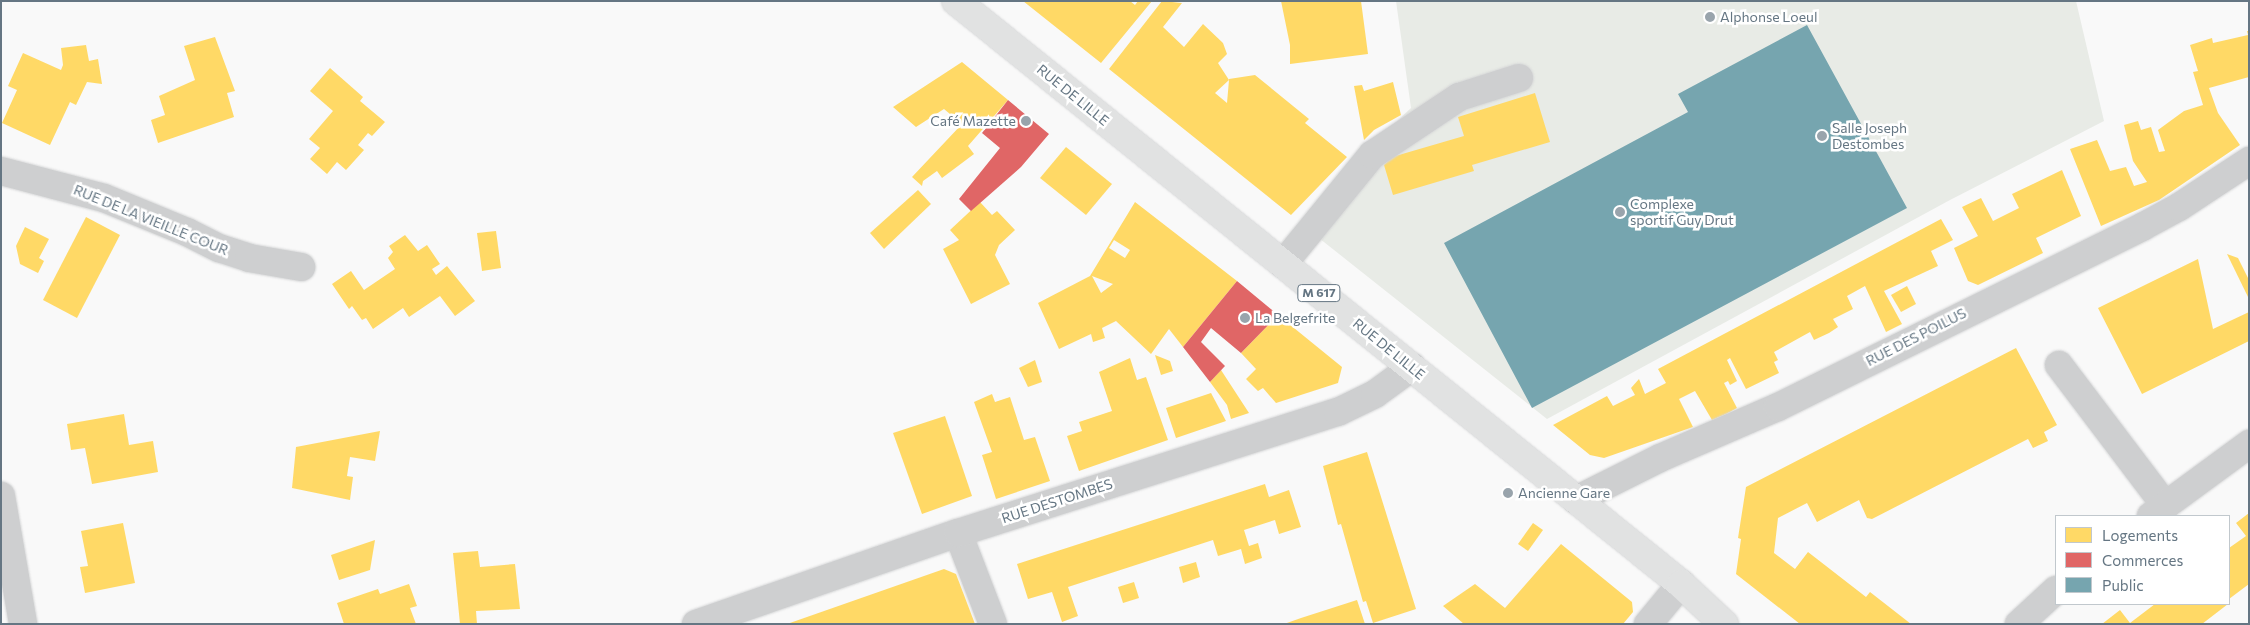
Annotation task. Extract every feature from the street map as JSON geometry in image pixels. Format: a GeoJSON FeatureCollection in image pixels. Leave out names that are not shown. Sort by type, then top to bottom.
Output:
{"type":"FeatureCollection","features":[{"type":"Feature","properties":{"kind":"main road","name":"RUE DE LILLE"},"geometry":{"type":"LineString","coordinates":[[956,1],[1681,584],[1724,624]]}},
{"type":"Feature","properties":{"kind":"main road","name":"RUE DE LILLE"},"geometry":{"type":"LineString","coordinates":[[1681,584],[1740,624]]}},
{"type":"Feature","properties":{"kind":"street"},"geometry":{"type":"LineString","coordinates":[[1282,264],[1372,155],[1459,97],[1519,78]]}},
{"type":"Feature","properties":{"kind":"street","name":"RUE DES POILUS"},"geometry":{"type":"LineString","coordinates":[[1576,500],[1660,458],[1778,407],[2142,228],[2179,207],[2249,161]]}},
{"type":"Feature","properties":{"kind":"street","name":"RUE DE LA VIEILLE COUR"},"geometry":{"type":"LineString","coordinates":[[1,170],[104,198],[186,232],[219,248],[249,258],[301,267]]}},
{"type":"Feature","properties":{"kind":"street"},"geometry":{"type":"LineString","coordinates":[[2059,365],[2158,511],[2249,444]]}},
{"type":"Feature","properties":{"kind":"street","name":"RUE DESTOMBES"},"geometry":{"type":"LineString","coordinates":[[696,624],[958,533],[1338,412],[1375,394],[1412,367]]}},
{"type":"Feature","properties":{"kind":"street"},"geometry":{"type":"LineString","coordinates":[[1,496],[23,624]]}},
{"type":"Feature","properties":{"kind":"street"},"geometry":{"type":"LineString","coordinates":[[958,533],[993,624]]}},
{"type":"Feature","properties":{"kind":"street"},"geometry":{"type":"LineString","coordinates":[[1648,624],[1681,584]]}},
{"type":"Feature","properties":{"kind":"street"},"geometry":{"type":"LineString","coordinates":[[2019,624],[2055,591]]}},
{"type":"Feature","properties":{"kind":"shaded area","name":"Complexe sportif Guy Drut"},"geometry":{"type":"Polygon","coordinates":[[[1396,1],[2076,1],[2104,121],[1950,200],[1547,419],[1300,223],[1363,153],[1411,108],[1396,1]]]}},
{"type":"Feature","properties":{"kind":"building: Logements"},"geometry":{"type":"Polygon","coordinates":[[[1023,1],[1130,1],[1135,5],[1138,1],[1152,1],[1101,63],[1023,1]]]}},
{"type":"Feature","properties":{"kind":"building: Logements"},"geometry":{"type":"Polygon","coordinates":[[[1162,1],[1182,3],[1163,27],[1184,47],[1203,24],[1223,43],[1227,54],[1218,63],[1229,80],[1255,75],[1309,119],[1305,123],[1347,157],[1291,215],[1109,69],[1162,1]],[[1229,80],[1215,93],[1227,103],[1229,80]]]}},
{"type":"Feature","properties":{"kind":"building: Logements"},"geometry":{"type":"Polygon","coordinates":[[[1281,1],[1361,1],[1368,54],[1290,64],[1290,45],[1281,1]]]}},
{"type":"Feature","properties":{"kind":"building: Logements"},"geometry":{"type":"Polygon","coordinates":[[[2247,31],[2249,31],[2249,77],[2209,88],[2218,113],[2240,145],[2159,200],[2101,226],[2070,149],[2097,140],[2110,171],[2126,167],[2134,186],[2147,182],[2133,161],[2124,125],[2138,121],[2141,130],[2151,127],[2159,152],[2165,151],[2158,130],[2184,111],[2203,105],[2193,72],[2198,71],[2190,45],[2212,38],[2213,43],[2248,35],[2247,31]]]}},
{"type":"Feature","properties":{"kind":"building: Logements"},"geometry":{"type":"Polygon","coordinates":[[[215,37],[235,91],[227,93],[234,117],[158,143],[151,120],[165,115],[159,96],[195,80],[184,46],[215,37]]]}},
{"type":"Feature","properties":{"kind":"building: Logements"},"geometry":{"type":"Polygon","coordinates":[[[86,45],[89,61],[98,59],[102,84],[87,82],[76,105],[70,102],[50,145],[2,123],[17,90],[8,86],[23,53],[61,70],[63,65],[61,48],[86,45]]]}},
{"type":"Feature","properties":{"kind":"building: Logements"},"geometry":{"type":"Polygon","coordinates":[[[962,62],[1008,100],[968,146],[974,154],[942,178],[937,171],[923,181],[922,186],[912,177],[962,124],[944,109],[916,127],[893,107],[962,62]]]}},
{"type":"Feature","properties":{"kind":"building: Logements"},"geometry":{"type":"Polygon","coordinates":[[[330,68],[363,97],[360,101],[385,122],[372,136],[368,133],[358,145],[364,150],[346,170],[337,162],[327,174],[310,159],[320,148],[309,139],[333,111],[310,91],[330,68]]]}},
{"type":"Feature","properties":{"kind":"building: Logements"},"geometry":{"type":"Polygon","coordinates":[[[1393,82],[1401,115],[1374,130],[1364,140],[1354,86],[1362,85],[1364,91],[1393,82]]]}},
{"type":"Feature","properties":{"kind":"building: Logements"},"geometry":{"type":"Polygon","coordinates":[[[1535,93],[1550,142],[1472,165],[1474,171],[1393,195],[1384,165],[1392,157],[1464,136],[1458,117],[1535,93]]]}},
{"type":"Feature","properties":{"kind":"building: Logements"},"geometry":{"type":"Polygon","coordinates":[[[1066,147],[1112,184],[1086,215],[1040,178],[1066,147]]]}},
{"type":"Feature","properties":{"kind":"building: Logements"},"geometry":{"type":"Polygon","coordinates":[[[2062,170],[2081,216],[2036,238],[2043,253],[1978,285],[1968,281],[1954,248],[1978,236],[1962,207],[1981,198],[1993,221],[2019,208],[2012,194],[2062,170]]]}},
{"type":"Feature","properties":{"kind":"building: Logements"},"geometry":{"type":"Polygon","coordinates":[[[918,190],[931,204],[884,249],[870,233],[918,190]]]}},
{"type":"Feature","properties":{"kind":"building: Logements"},"geometry":{"type":"Polygon","coordinates":[[[980,202],[992,215],[997,211],[1015,230],[999,245],[995,255],[1010,284],[971,304],[943,249],[959,240],[950,230],[980,202]]]}},
{"type":"Feature","properties":{"kind":"building: Logements"},"geometry":{"type":"Polygon","coordinates":[[[1135,202],[1237,281],[1183,347],[1169,329],[1151,354],[1116,321],[1102,328],[1105,338],[1093,342],[1091,334],[1059,349],[1038,303],[1090,276],[1135,202]],[[1114,240],[1109,248],[1125,258],[1130,250],[1114,240]],[[1092,276],[1101,293],[1113,284],[1092,276]]]}},
{"type":"Feature","properties":{"kind":"building: Logements"},"geometry":{"type":"Polygon","coordinates":[[[86,217],[120,235],[77,318],[43,300],[86,217]]]}},
{"type":"Feature","properties":{"kind":"building: Logements"},"geometry":{"type":"Polygon","coordinates":[[[1941,219],[1953,240],[1931,251],[1938,266],[1884,291],[1902,324],[1886,332],[1865,286],[1847,296],[1853,309],[1833,319],[1838,327],[1814,340],[1810,332],[1774,352],[1778,360],[1774,362],[1779,373],[1746,389],[1730,358],[1727,360],[1737,381],[1730,385],[1728,381],[1724,383],[1737,408],[1726,414],[1712,420],[1695,391],[1679,399],[1693,427],[1604,458],[1590,455],[1553,425],[1607,396],[1613,406],[1635,395],[1631,388],[1639,379],[1645,394],[1666,383],[1658,369],[1941,219]]]}},
{"type":"Feature","properties":{"kind":"building: Logements"},"geometry":{"type":"Polygon","coordinates":[[[25,227],[49,239],[39,258],[44,261],[38,273],[20,264],[16,246],[25,227]]]}},
{"type":"Feature","properties":{"kind":"building: Logements"},"geometry":{"type":"Polygon","coordinates":[[[496,231],[501,268],[482,271],[477,233],[496,231]]]}},
{"type":"Feature","properties":{"kind":"building: Logements"},"geometry":{"type":"Polygon","coordinates":[[[405,235],[418,251],[427,245],[440,264],[432,269],[436,275],[447,266],[475,301],[455,316],[440,296],[409,317],[403,308],[373,329],[366,318],[362,320],[352,306],[349,309],[332,284],[351,271],[364,290],[395,269],[388,258],[393,252],[389,246],[405,235]]]}},
{"type":"Feature","properties":{"kind":"building: Logements"},"geometry":{"type":"Polygon","coordinates":[[[2227,254],[2238,258],[2249,280],[2249,299],[2227,254]]]}},
{"type":"Feature","properties":{"kind":"building: Logements"},"geometry":{"type":"Polygon","coordinates":[[[2198,259],[2213,329],[2249,312],[2249,341],[2142,394],[2098,308],[2198,259]]]}},
{"type":"Feature","properties":{"kind":"building: Logements"},"geometry":{"type":"Polygon","coordinates":[[[1907,286],[1916,304],[1901,312],[1891,295],[1907,286]]]}},
{"type":"Feature","properties":{"kind":"building: Logements"},"geometry":{"type":"Polygon","coordinates":[[[1278,315],[1342,367],[1338,383],[1276,403],[1263,388],[1258,391],[1246,379],[1256,369],[1241,353],[1278,315]]]}},
{"type":"Feature","properties":{"kind":"building: Logements"},"geometry":{"type":"Polygon","coordinates":[[[2016,348],[2057,425],[2044,432],[2048,441],[2033,448],[2028,439],[1872,519],[1867,518],[1859,500],[1817,522],[1807,503],[1778,518],[1774,553],[1795,569],[1808,552],[1866,597],[1870,592],[1911,624],[1800,624],[1736,574],[1741,539],[1738,538],[1746,487],[2016,348]]]}},
{"type":"Feature","properties":{"kind":"building: Logements"},"geometry":{"type":"Polygon","coordinates":[[[1155,355],[1170,361],[1173,371],[1161,375],[1155,355]]]}},
{"type":"Feature","properties":{"kind":"building: Logements"},"geometry":{"type":"Polygon","coordinates":[[[1130,358],[1137,380],[1146,377],[1168,440],[1079,471],[1067,436],[1082,431],[1079,422],[1112,411],[1099,372],[1130,358]]]}},
{"type":"Feature","properties":{"kind":"building: Logements"},"geometry":{"type":"Polygon","coordinates":[[[1035,360],[1042,382],[1028,387],[1019,368],[1035,360]]]}},
{"type":"Feature","properties":{"kind":"building: Logements"},"geometry":{"type":"Polygon","coordinates":[[[1221,370],[1249,413],[1231,419],[1227,405],[1210,382],[1221,370]]]}},
{"type":"Feature","properties":{"kind":"building: Logements"},"geometry":{"type":"Polygon","coordinates":[[[1211,393],[1226,421],[1176,438],[1166,408],[1211,393]]]}},
{"type":"Feature","properties":{"kind":"building: Logements"},"geometry":{"type":"Polygon","coordinates":[[[992,394],[995,402],[1010,397],[1024,440],[1035,437],[1050,481],[996,499],[982,455],[992,452],[974,402],[992,394]]]}},
{"type":"Feature","properties":{"kind":"building: Logements"},"geometry":{"type":"Polygon","coordinates":[[[124,414],[129,445],[153,441],[158,472],[92,484],[85,448],[71,450],[67,424],[124,414]]]}},
{"type":"Feature","properties":{"kind":"building: Logements"},"geometry":{"type":"Polygon","coordinates":[[[945,416],[972,496],[922,514],[893,433],[945,416]]]}},
{"type":"Feature","properties":{"kind":"building: Logements"},"geometry":{"type":"Polygon","coordinates":[[[380,431],[375,461],[350,457],[347,476],[353,477],[350,500],[292,488],[296,447],[380,431]]]}},
{"type":"Feature","properties":{"kind":"building: Logements"},"geometry":{"type":"Polygon","coordinates":[[[1367,452],[1416,609],[1373,623],[1366,601],[1363,602],[1341,524],[1338,525],[1323,466],[1367,452]]]}},
{"type":"Feature","properties":{"kind":"building: Logements"},"geometry":{"type":"Polygon","coordinates":[[[1265,484],[1269,497],[1289,490],[1301,527],[1279,534],[1275,520],[1244,530],[1249,546],[1258,543],[1262,558],[1245,564],[1241,549],[1218,556],[1213,540],[1068,587],[1078,616],[1062,622],[1052,592],[1028,599],[1017,564],[1265,484]]]}},
{"type":"Feature","properties":{"kind":"building: Logements"},"geometry":{"type":"Polygon","coordinates":[[[2249,513],[2249,584],[2230,598],[2230,547],[2246,536],[2236,523],[2249,513]]]}},
{"type":"Feature","properties":{"kind":"building: Logements"},"geometry":{"type":"Polygon","coordinates":[[[123,523],[135,583],[85,593],[80,567],[88,566],[81,531],[123,523]]]}},
{"type":"Feature","properties":{"kind":"building: Logements"},"geometry":{"type":"Polygon","coordinates":[[[1533,523],[1543,530],[1528,551],[1518,544],[1533,523]]]}},
{"type":"Feature","properties":{"kind":"building: Logements"},"geometry":{"type":"Polygon","coordinates":[[[375,540],[370,570],[339,580],[331,555],[375,540]]]}},
{"type":"Feature","properties":{"kind":"building: Logements"},"geometry":{"type":"Polygon","coordinates":[[[1561,544],[1632,602],[1633,612],[1623,624],[1464,624],[1443,606],[1475,584],[1505,608],[1561,544]]]}},
{"type":"Feature","properties":{"kind":"building: Logements"},"geometry":{"type":"Polygon","coordinates":[[[478,551],[480,567],[515,564],[520,609],[476,611],[477,624],[460,624],[453,553],[478,551]]]}},
{"type":"Feature","properties":{"kind":"building: Logements"},"geometry":{"type":"Polygon","coordinates":[[[1196,562],[1200,577],[1183,583],[1179,567],[1196,562]]]}},
{"type":"Feature","properties":{"kind":"building: Logements"},"geometry":{"type":"Polygon","coordinates":[[[944,569],[956,574],[975,624],[787,624],[944,569]]]}},
{"type":"Feature","properties":{"kind":"building: Logements"},"geometry":{"type":"Polygon","coordinates":[[[1134,582],[1139,598],[1123,603],[1118,587],[1134,582]]]}},
{"type":"Feature","properties":{"kind":"building: Logements"},"geometry":{"type":"Polygon","coordinates":[[[409,584],[417,606],[410,608],[416,624],[344,624],[337,603],[378,589],[380,594],[409,584]]]}},
{"type":"Feature","properties":{"kind":"building: Logements"},"geometry":{"type":"Polygon","coordinates":[[[1357,600],[1365,624],[1284,624],[1301,618],[1357,600]]]}},
{"type":"Feature","properties":{"kind":"building: Logements"},"geometry":{"type":"Polygon","coordinates":[[[2154,605],[2227,605],[2202,624],[2102,624],[2120,610],[2130,623],[2154,605]]]}},
{"type":"Feature","properties":{"kind":"building: Commerces"},"geometry":{"type":"Polygon","coordinates":[[[1008,100],[1049,134],[1021,167],[971,211],[959,199],[1000,148],[982,133],[1008,100]]]}},
{"type":"Feature","properties":{"kind":"building: Commerces"},"geometry":{"type":"Polygon","coordinates":[[[1237,281],[1278,315],[1241,353],[1211,328],[1201,342],[1225,366],[1210,382],[1183,347],[1237,281]]]}},
{"type":"Feature","properties":{"kind":"building: Public"},"geometry":{"type":"Polygon","coordinates":[[[1807,25],[1907,208],[1532,408],[1444,243],[1688,112],[1678,94],[1807,25]]]}},
{"type":"Feature","properties":{"kind":"place","name":"Alphonse Loeul"},"geometry":{"type":"Point","coordinates":[1710,17]}},
{"type":"Feature","properties":{"kind":"place","name":"Café Mazette"},"geometry":{"type":"Point","coordinates":[1026,121]}},
{"type":"Feature","properties":{"kind":"place","name":"Salle Joseph Destombes"},"geometry":{"type":"Point","coordinates":[1822,136]}},
{"type":"Feature","properties":{"kind":"place","name":"Complexe sportif Guy Drut"},"geometry":{"type":"Point","coordinates":[1620,212]}},
{"type":"Feature","properties":{"kind":"place","name":"La Belgefrite"},"geometry":{"type":"Point","coordinates":[1245,318]}},
{"type":"Feature","properties":{"kind":"place","name":"Ancienne Gare"},"geometry":{"type":"Point","coordinates":[1508,493]}}]}
